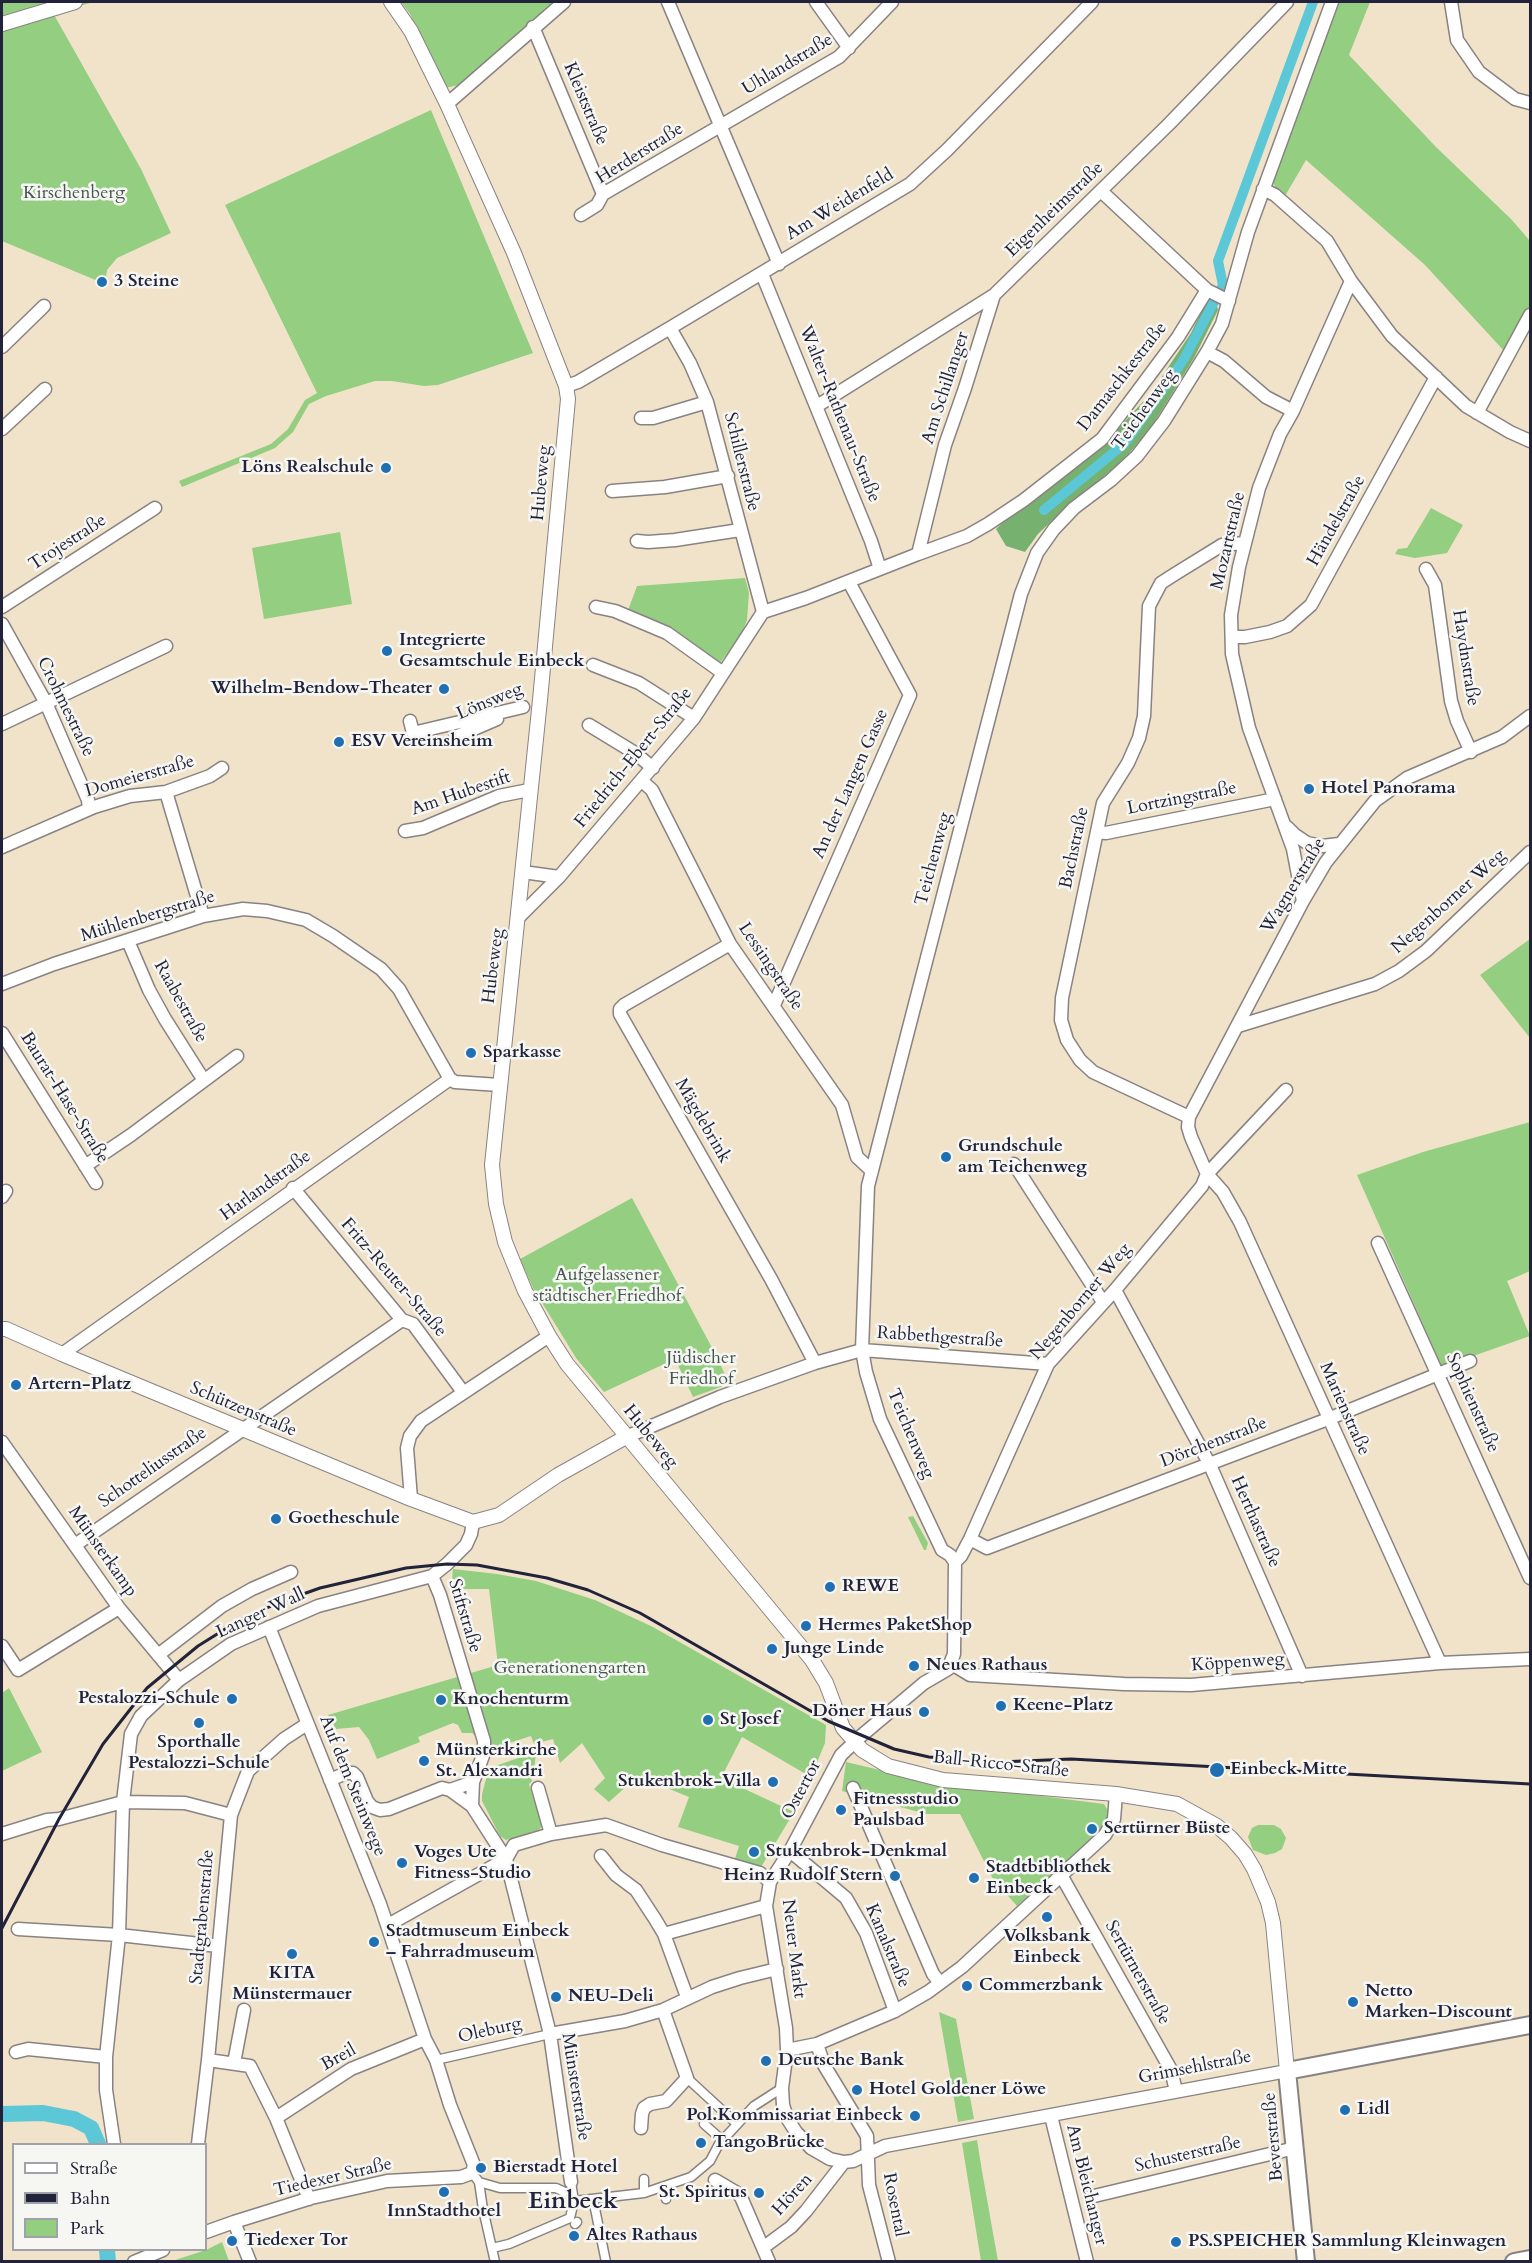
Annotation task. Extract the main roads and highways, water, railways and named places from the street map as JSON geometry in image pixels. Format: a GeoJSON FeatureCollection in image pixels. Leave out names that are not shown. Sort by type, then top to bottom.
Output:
{"type":"FeatureCollection","features":[{"type":"Feature","properties":{"kind":"main road","name":"Grimsehlstraße"},"geometry":{"type":"LineString","coordinates":[[1287,2071],[1530,2025]]}},
{"type":"Feature","properties":{"kind":"main road","name":"Beverstraße"},"geometry":{"type":"LineString","coordinates":[[1287,2071],[1306,2262]]}},
{"type":"Feature","properties":{"kind":"main road"},"geometry":{"type":"LineString","coordinates":[[1514,2262],[1530,2259]]}},
{"type":"Feature","properties":{"kind":"waterway"},"geometry":{"type":"LineString","coordinates":[[1044,510],[1125,443],[1184,359],[1223,285],[1218,261],[1313,2]]}},
{"type":"Feature","properties":{"kind":"waterway"},"geometry":{"type":"LineString","coordinates":[[2,2114],[43,2113],[74,2119],[91,2128],[98,2143]]}},
{"type":"Feature","properties":{"kind":"waterway"},"geometry":{"type":"LineString","coordinates":[[107,2251],[108,2262]]}},
{"type":"Feature","properties":{"kind":"railway"},"geometry":{"type":"LineString","coordinates":[[2,1928],[59,1819],[103,1744],[147,1688],[198,1646],[238,1621],[320,1588],[406,1568],[447,1564],[477,1565],[547,1578],[588,1590],[640,1613],[828,1721],[894,1749],[929,1757],[1000,1762],[1071,1759],[1530,1784]]}},
{"type":"Feature","properties":{"kind":"place","name":"3 Steine"},"geometry":{"type":"Point","coordinates":[102,282]}},
{"type":"Feature","properties":{"kind":"place","name":"Löns Realschule"},"geometry":{"type":"Point","coordinates":[386,468]}},
{"type":"Feature","properties":{"kind":"place","name":"Integrierte Gesamtschule Einbeck"},"geometry":{"type":"Point","coordinates":[387,651]}},
{"type":"Feature","properties":{"kind":"place","name":"Wilhelm-Bendow-Theater"},"geometry":{"type":"Point","coordinates":[444,689]}},
{"type":"Feature","properties":{"kind":"place","name":"ESV Vereinsheim"},"geometry":{"type":"Point","coordinates":[339,742]}},
{"type":"Feature","properties":{"kind":"place","name":"Hotel Panorama"},"geometry":{"type":"Point","coordinates":[1309,789]}},
{"type":"Feature","properties":{"kind":"place","name":"Sparkasse"},"geometry":{"type":"Point","coordinates":[471,1053]}},
{"type":"Feature","properties":{"kind":"place","name":"Grundschule am Teichenweg"},"geometry":{"type":"Point","coordinates":[946,1157]}},
{"type":"Feature","properties":{"kind":"place","name":"Artern-Platz"},"geometry":{"type":"Point","coordinates":[16,1385]}},
{"type":"Feature","properties":{"kind":"place","name":"Goetheschule"},"geometry":{"type":"Point","coordinates":[276,1519]}},
{"type":"Feature","properties":{"kind":"place","name":"REWE"},"geometry":{"type":"Point","coordinates":[830,1587]}},
{"type":"Feature","properties":{"kind":"place","name":"Hermes PaketShop"},"geometry":{"type":"Point","coordinates":[806,1626]}},
{"type":"Feature","properties":{"kind":"place","name":"Junge Linde"},"geometry":{"type":"Point","coordinates":[772,1649]}},
{"type":"Feature","properties":{"kind":"place","name":"Neues Rathaus"},"geometry":{"type":"Point","coordinates":[914,1666]}},
{"type":"Feature","properties":{"kind":"place","name":"Pestalozzi-Schule"},"geometry":{"type":"Point","coordinates":[232,1699]}},
{"type":"Feature","properties":{"kind":"place","name":"Knochenturm"},"geometry":{"type":"Point","coordinates":[441,1700]}},
{"type":"Feature","properties":{"kind":"place","name":"Keene-Platz"},"geometry":{"type":"Point","coordinates":[1001,1706]}},
{"type":"Feature","properties":{"kind":"place","name":"Döner Haus"},"geometry":{"type":"Point","coordinates":[924,1712]}},
{"type":"Feature","properties":{"kind":"place","name":"St Josef"},"geometry":{"type":"Point","coordinates":[708,1720]}},
{"type":"Feature","properties":{"kind":"place","name":"Sporthalle Pestalozzi-Schule"},"geometry":{"type":"Point","coordinates":[199,1723]}},
{"type":"Feature","properties":{"kind":"place","name":"Münsterkirche St. Alexandri"},"geometry":{"type":"Point","coordinates":[424,1761]}},
{"type":"Feature","properties":{"kind":"place","name":"Einbeck Mitte"},"geometry":{"type":"Point","coordinates":[1217,1770]}},
{"type":"Feature","properties":{"kind":"place","name":"Stukenbrok-Villa"},"geometry":{"type":"Point","coordinates":[773,1782]}},
{"type":"Feature","properties":{"kind":"place","name":"Fitnessstudio Paulsbad"},"geometry":{"type":"Point","coordinates":[841,1810]}},
{"type":"Feature","properties":{"kind":"place","name":"Sertürner Büste"},"geometry":{"type":"Point","coordinates":[1092,1829]}},
{"type":"Feature","properties":{"kind":"place","name":"Stukenbrok-Denkmal"},"geometry":{"type":"Point","coordinates":[754,1852]}},
{"type":"Feature","properties":{"kind":"place","name":"Voges Ute Fitness-Studio"},"geometry":{"type":"Point","coordinates":[402,1863]}},
{"type":"Feature","properties":{"kind":"place","name":"Heinz Rudolf Stern"},"geometry":{"type":"Point","coordinates":[895,1876]}},
{"type":"Feature","properties":{"kind":"place","name":"Stadtbibliothek Einbeck"},"geometry":{"type":"Point","coordinates":[974,1878]}},
{"type":"Feature","properties":{"kind":"place","name":"Volksbank Einbeck"},"geometry":{"type":"Point","coordinates":[1047,1917]}},
{"type":"Feature","properties":{"kind":"place","name":"Stadtmuseum Einbeck – Fahrradmuseum"},"geometry":{"type":"Point","coordinates":[374,1942]}},
{"type":"Feature","properties":{"kind":"place","name":"KITA Münstermauer"},"geometry":{"type":"Point","coordinates":[292,1954]}},
{"type":"Feature","properties":{"kind":"place","name":"Commerzbank"},"geometry":{"type":"Point","coordinates":[967,1986]}},
{"type":"Feature","properties":{"kind":"place","name":"NEU-Deli"},"geometry":{"type":"Point","coordinates":[556,1997]}},
{"type":"Feature","properties":{"kind":"place","name":"Netto Marken-Discount"},"geometry":{"type":"Point","coordinates":[1353,2002]}},
{"type":"Feature","properties":{"kind":"place","name":"Deutsche Bank"},"geometry":{"type":"Point","coordinates":[766,2061]}},
{"type":"Feature","properties":{"kind":"place","name":"Hotel Goldener Löwe"},"geometry":{"type":"Point","coordinates":[857,2090]}},
{"type":"Feature","properties":{"kind":"place","name":"Lidl"},"geometry":{"type":"Point","coordinates":[1345,2110]}},
{"type":"Feature","properties":{"kind":"place","name":"Pol.Kommissariat Einbeck"},"geometry":{"type":"Point","coordinates":[915,2116]}},
{"type":"Feature","properties":{"kind":"place","name":"TangoBrücke"},"geometry":{"type":"Point","coordinates":[701,2143]}},
{"type":"Feature","properties":{"kind":"place","name":"Bierstadt Hotel"},"geometry":{"type":"Point","coordinates":[481,2168]}},
{"type":"Feature","properties":{"kind":"place","name":"InnStadthotel"},"geometry":{"type":"Point","coordinates":[444,2192]}},
{"type":"Feature","properties":{"kind":"place","name":"St. Spiritus"},"geometry":{"type":"Point","coordinates":[759,2193]}},
{"type":"Feature","properties":{"kind":"place","name":"Altes Rathaus"},"geometry":{"type":"Point","coordinates":[574,2236]}},
{"type":"Feature","properties":{"kind":"place","name":"Tiedexer Tor"},"geometry":{"type":"Point","coordinates":[232,2241]}},
{"type":"Feature","properties":{"kind":"place","name":"PS.SPEICHER Sammlung Kleinwagen"},"geometry":{"type":"Point","coordinates":[1176,2242]}},
{"type":"Feature","properties":{"kind":"district","name":"Einbeck"},"geometry":{"type":"Point","coordinates":[573,2202]}},
{"type":"Feature","properties":{"kind":"park label","name":"Kirschenberg"},"geometry":{"type":"Point","coordinates":[74,194]}},
{"type":"Feature","properties":{"kind":"park label","name":"Aufgelassener städtischer Friedhof"},"geometry":{"type":"Point","coordinates":[607,1286]}},
{"type":"Feature","properties":{"kind":"park label","name":"Jüdischer Friedhof"},"geometry":{"type":"Point","coordinates":[701,1369]}},
{"type":"Feature","properties":{"kind":"park label","name":"Generationengarten"},"geometry":{"type":"Point","coordinates":[570,1669]}}]}
